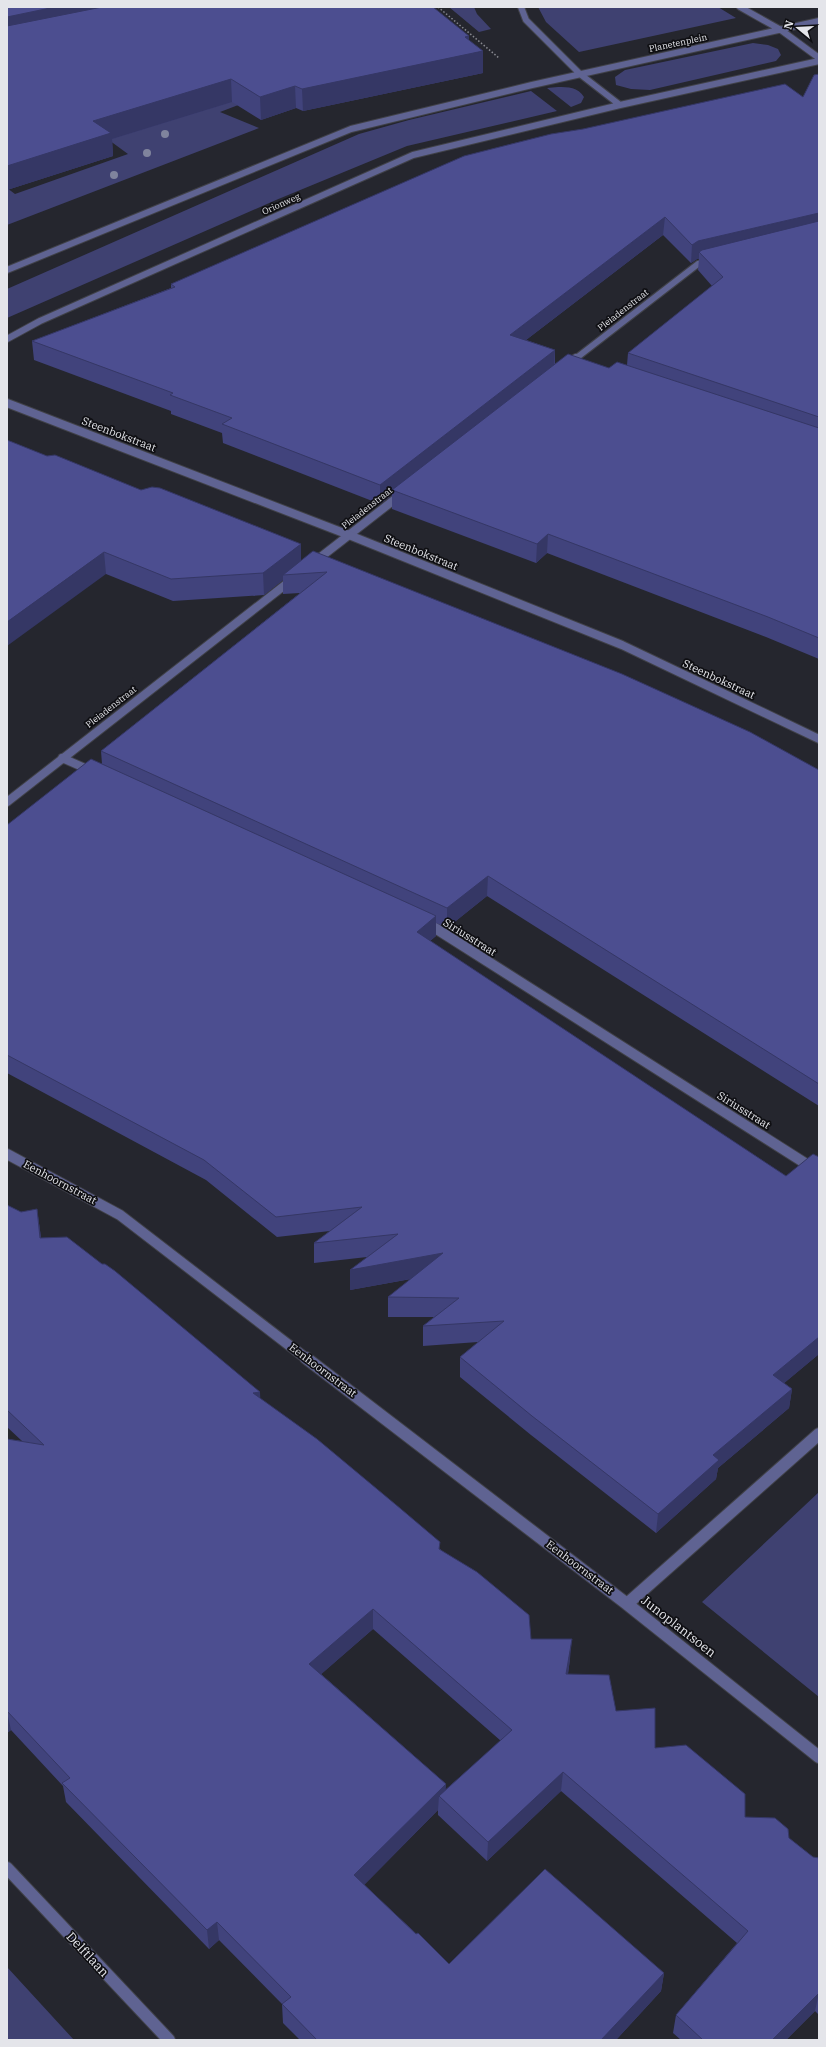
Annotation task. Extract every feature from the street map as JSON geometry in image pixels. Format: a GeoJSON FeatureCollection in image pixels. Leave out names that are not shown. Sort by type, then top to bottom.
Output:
{"type":"FeatureCollection","features":[{"type":"Feature","properties":{"kind":"street"},"geometry":{"type":"LineString","coordinates":[[521,7],[526,20],[580,74],[620,105],[819,59]]}},
{"type":"Feature","properties":{"kind":"street"},"geometry":{"type":"LineString","coordinates":[[740,7],[781,30],[819,59]]}},
{"type":"Feature","properties":{"kind":"street","name":"Planetenplein"},"geometry":{"type":"LineString","coordinates":[[7,270],[351,129],[532,84],[819,21]]}},
{"type":"Feature","properties":{"kind":"street","name":"Orionweg"},"geometry":{"type":"LineString","coordinates":[[7,339],[40,320],[413,155],[620,105]]}},
{"type":"Feature","properties":{"kind":"street","name":"Pleiadenstraat"},"geometry":{"type":"LineString","coordinates":[[561,370],[577,362],[698,264],[721,258]]}},
{"type":"Feature","properties":{"kind":"street","name":"Steenbokstraat"},"geometry":{"type":"LineString","coordinates":[[7,402],[349,535],[622,645],[819,739]]}},
{"type":"Feature","properties":{"kind":"street","name":"Pleiadenstraat"},"geometry":{"type":"LineString","coordinates":[[7,802],[411,486]]}},
{"type":"Feature","properties":{"kind":"street"},"geometry":{"type":"LineString","coordinates":[[62,758],[105,777]]}},
{"type":"Feature","properties":{"kind":"street","name":"Siriusstraat"},"geometry":{"type":"LineString","coordinates":[[414,919],[435,928],[819,1172]]}},
{"type":"Feature","properties":{"kind":"street","name":"Eenhoornstraat"},"geometry":{"type":"LineString","coordinates":[[7,1154],[120,1215],[627,1604]]}},
{"type":"Feature","properties":{"kind":"street","name":"Junoplantsoen"},"geometry":{"type":"LineString","coordinates":[[819,1434],[627,1604],[819,1756]]}},
{"type":"Feature","properties":{"kind":"street","name":"Delftlaan"},"geometry":{"type":"LineString","coordinates":[[7,1868],[169,2040]]}},
{"type":"Feature","properties":{"kind":"shaded area"},"geometry":{"type":"Polygon","coordinates":[[[449,7],[474,7],[477,14],[491,29],[479,32],[449,7]]]}},
{"type":"Feature","properties":{"kind":"shaded area"},"geometry":{"type":"Polygon","coordinates":[[[538,7],[718,7],[736,18],[579,52],[546,22],[538,7]]]}},
{"type":"Feature","properties":{"kind":"shaded area"},"geometry":{"type":"Polygon","coordinates":[[[753,43],[768,45],[778,49],[781,55],[776,61],[650,90],[631,89],[616,85],[615,77],[625,70],[753,43]]]}},
{"type":"Feature","properties":{"kind":"shaded area"},"geometry":{"type":"Polygon","coordinates":[[[322,73],[220,112],[259,128],[7,225],[7,188],[15,194],[128,154],[102,135],[322,73]]]}},
{"type":"Feature","properties":{"kind":"shaded area"},"geometry":{"type":"Polygon","coordinates":[[[558,87],[576,89],[579,91],[584,97],[581,103],[571,107],[547,88],[558,87]]]}},
{"type":"Feature","properties":{"kind":"shaded area"},"geometry":{"type":"Polygon","coordinates":[[[531,91],[557,111],[407,146],[276,200],[7,318],[7,289],[359,134],[409,120],[531,91]]]}},
{"type":"Feature","properties":{"kind":"shaded area"},"geometry":{"type":"Polygon","coordinates":[[[819,1492],[819,1697],[702,1602],[819,1492]]]}},
{"type":"Feature","properties":{"kind":"shaded area"},"geometry":{"type":"Polygon","coordinates":[[[7,1967],[74,2040],[7,2040],[7,1967]]]}},
{"type":"Feature","properties":{"kind":"building"},"geometry":{"type":"Polygon","coordinates":[[[7,7],[55,7],[7,17],[7,7]]]}},
{"type":"Feature","properties":{"kind":"building"},"geometry":{"type":"Polygon","coordinates":[[[102,7],[433,7],[469,36],[465,37],[483,51],[302,89],[295,86],[260,97],[231,79],[93,121],[111,133],[7,166],[7,26],[102,7]]]}},
{"type":"Feature","properties":{"kind":"building"},"geometry":{"type":"Polygon","coordinates":[[[819,74],[819,213],[698,241],[692,245],[665,217],[510,335],[555,350],[380,485],[222,424],[232,418],[170,395],[173,393],[32,341],[175,287],[171,284],[464,156],[551,134],[583,129],[785,84],[803,97],[814,75],[819,74]]]}},
{"type":"Feature","properties":{"kind":"building"},"geometry":{"type":"Polygon","coordinates":[[[819,221],[819,417],[628,353],[723,277],[699,252],[819,221]]]}},
{"type":"Feature","properties":{"kind":"building"},"geometry":{"type":"Polygon","coordinates":[[[568,354],[609,368],[617,362],[819,428],[819,638],[768,617],[548,534],[537,544],[392,490],[568,354]]]}},
{"type":"Feature","properties":{"kind":"building"},"geometry":{"type":"Polygon","coordinates":[[[7,440],[47,456],[55,455],[141,490],[152,487],[160,488],[301,544],[263,573],[171,579],[104,552],[7,622],[7,440]]]}},
{"type":"Feature","properties":{"kind":"building"},"geometry":{"type":"Polygon","coordinates":[[[313,551],[622,674],[750,732],[819,770],[819,1084],[488,876],[447,908],[101,751],[327,572],[283,575],[313,551]]]}},
{"type":"Feature","properties":{"kind":"building"},"geometry":{"type":"Polygon","coordinates":[[[91,759],[436,916],[417,932],[786,1176],[813,1154],[819,1157],[819,1337],[773,1375],[792,1389],[713,1455],[719,1460],[658,1514],[532,1416],[460,1357],[504,1321],[423,1326],[459,1298],[388,1297],[443,1253],[350,1270],[398,1234],[314,1243],[362,1207],[276,1217],[204,1160],[7,1055],[7,825],[91,759]]]}},
{"type":"Feature","properties":{"kind":"building"},"geometry":{"type":"Polygon","coordinates":[[[7,1205],[21,1212],[37,1209],[40,1238],[67,1237],[102,1264],[105,1264],[115,1271],[260,1392],[253,1393],[317,1439],[440,1542],[439,1549],[477,1572],[529,1615],[531,1639],[572,1639],[566,1674],[609,1675],[616,1711],[655,1708],[655,1748],[686,1745],[745,1794],[745,1817],[775,1818],[788,1829],[789,1838],[813,1857],[819,1858],[819,1993],[772,2040],[703,2040],[676,2015],[748,1931],[563,1772],[488,1842],[439,1796],[512,1730],[373,1609],[309,1664],[446,1784],[354,1875],[416,1934],[418,1933],[449,1964],[545,1869],[664,1973],[601,2040],[317,2040],[282,2004],[291,1997],[217,1922],[207,1930],[62,1783],[70,1778],[7,1711],[7,1439],[44,1445],[7,1410],[7,1205]]]}}]}
